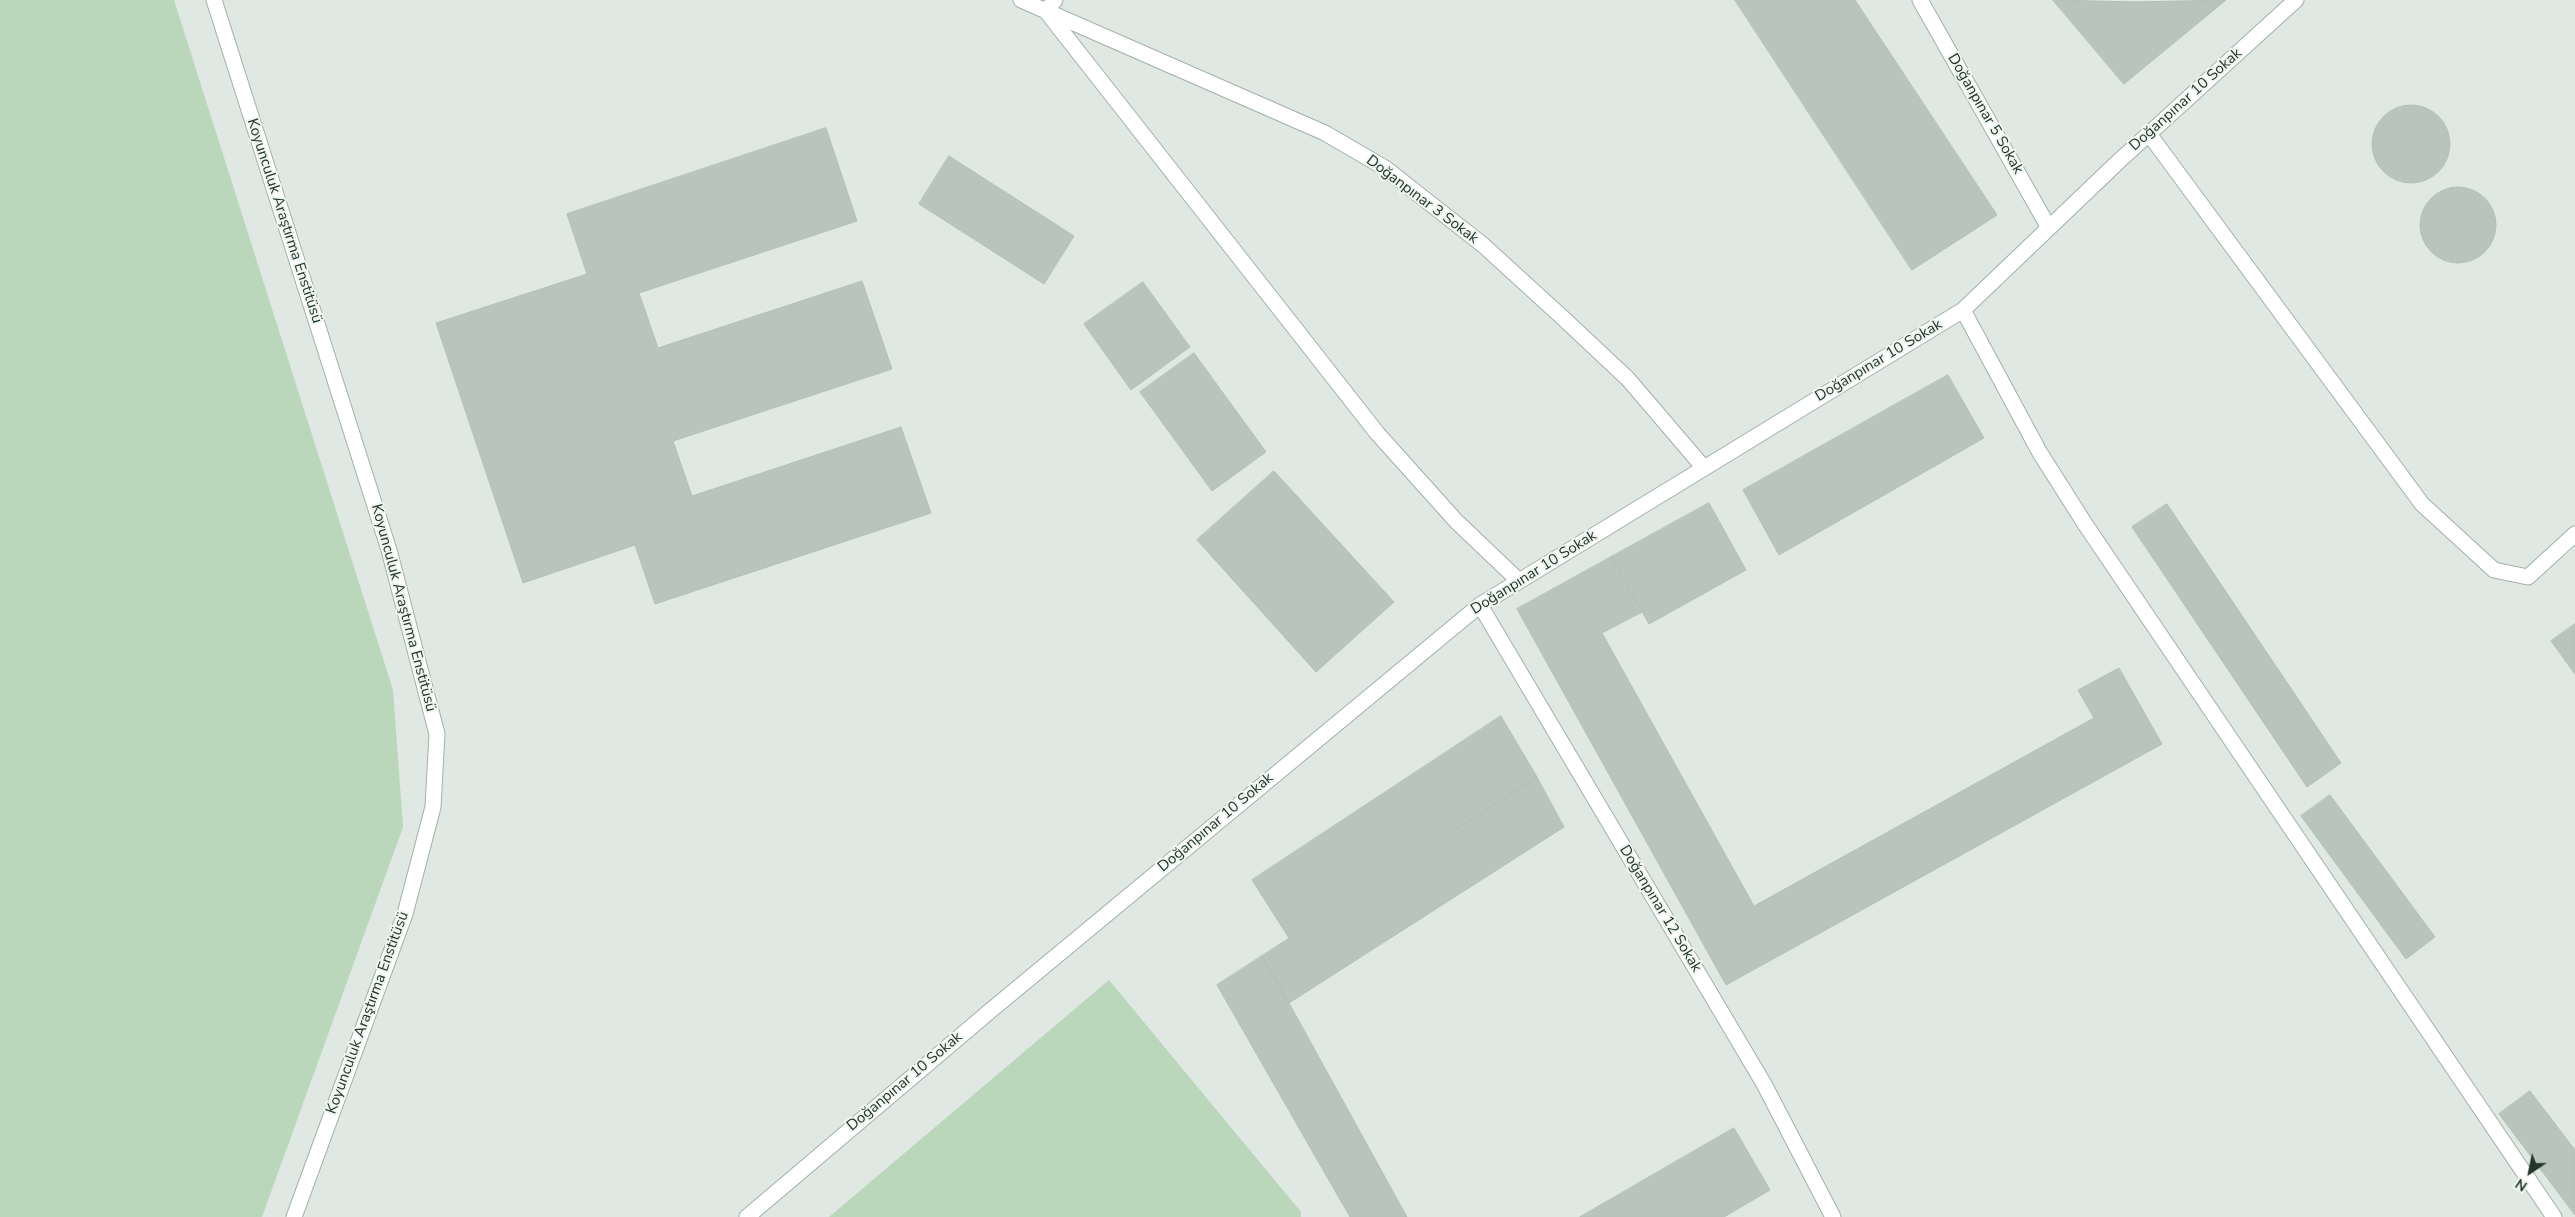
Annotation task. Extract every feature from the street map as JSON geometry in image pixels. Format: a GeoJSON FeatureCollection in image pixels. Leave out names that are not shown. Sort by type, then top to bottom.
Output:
{"type":"FeatureCollection","features":[{"type":"Feature","properties":{"kind":"street","name":"Koyunculuk Araştırma Enstitüsü"},"geometry":{"type":"LineString","coordinates":[[214,0],[389,550],[436,734],[433,807],[405,914],[294,1217]]}},
{"type":"Feature","properties":{"kind":"street","name":"Doğanpınar 3 Sokak"},"geometry":{"type":"LineString","coordinates":[[1021,0],[1051,6],[1325,133],[1385,168],[1483,245],[1628,379],[1704,468]]}},
{"type":"Feature","properties":{"kind":"street","name":"Doğanpınar 5 Sokak"},"geometry":{"type":"LineString","coordinates":[[1920,0],[2049,228]]}},
{"type":"Feature","properties":{"kind":"street","name":"Doğanpınar 10 Sokak"},"geometry":{"type":"LineString","coordinates":[[746,1217],[998,1004],[1480,604],[1963,310],[2148,134],[2296,0]]}},
{"type":"Feature","properties":{"kind":"street"},"geometry":{"type":"LineString","coordinates":[[1051,6],[1377,433],[1456,521],[1519,581]]}},
{"type":"Feature","properties":{"kind":"street"},"geometry":{"type":"LineString","coordinates":[[2148,134],[2422,504],[2494,570],[2528,577],[2575,534]]}},
{"type":"Feature","properties":{"kind":"street"},"geometry":{"type":"LineString","coordinates":[[1963,310],[2040,453],[2085,524],[2554,1217]]}},
{"type":"Feature","properties":{"kind":"street","name":"Doğanpınar 12 Sokak"},"geometry":{"type":"LineString","coordinates":[[1480,604],[1764,1084],[1833,1217]]}},
{"type":"Feature","properties":{"kind":"green space"},"geometry":{"type":"Polygon","coordinates":[[[0,0],[174,0],[393,690],[403,827],[262,1217],[0,1217],[0,0]]]}},
{"type":"Feature","properties":{"kind":"green space"},"geometry":{"type":"Polygon","coordinates":[[[1109,980],[1301,1212],[1301,1217],[829,1217],[1109,980]]]}},
{"type":"Feature","properties":{"kind":"building"},"geometry":{"type":"Polygon","coordinates":[[[1735,0],[1855,0],[1997,215],[1912,270],[1735,0]]]}},
{"type":"Feature","properties":{"kind":"building"},"geometry":{"type":"Polygon","coordinates":[[[2053,0],[2136,2],[2226,0],[2124,84],[2053,0]]]}},
{"type":"Feature","properties":{"kind":"building"},"geometry":{"type":"Polygon","coordinates":[[[2411,105],[2426,108],[2439,116],[2447,129],[2450,144],[2447,159],[2439,172],[2426,180],[2411,183],[2396,180],[2383,172],[2375,159],[2372,144],[2375,129],[2383,116],[2396,108],[2411,105]]]}},
{"type":"Feature","properties":{"kind":"building"},"geometry":{"type":"Polygon","coordinates":[[[826,128],[857,221],[639,293],[658,348],[862,281],[892,369],[673,441],[692,496],[901,427],[931,513],[655,604],[635,545],[523,583],[436,323],[587,274],[567,214],[826,128]]]}},
{"type":"Feature","properties":{"kind":"building"},"geometry":{"type":"Polygon","coordinates":[[[949,156],[1074,236],[1044,284],[919,204],[949,156]]]}},
{"type":"Feature","properties":{"kind":"building"},"geometry":{"type":"Polygon","coordinates":[[[2458,187],[2472,190],[2485,198],[2493,211],[2496,225],[2493,239],[2485,252],[2472,260],[2458,263],[2444,260],[2431,252],[2423,239],[2420,225],[2423,211],[2431,198],[2444,190],[2458,187]]]}},
{"type":"Feature","properties":{"kind":"building"},"geometry":{"type":"Polygon","coordinates":[[[1143,282],[1190,347],[1131,390],[1084,324],[1143,282]]]}},
{"type":"Feature","properties":{"kind":"building"},"geometry":{"type":"Polygon","coordinates":[[[1194,353],[1266,452],[1212,491],[1140,392],[1194,353]]]}},
{"type":"Feature","properties":{"kind":"building"},"geometry":{"type":"Polygon","coordinates":[[[1948,375],[1984,438],[1779,555],[1743,490],[1948,375]]]}},
{"type":"Feature","properties":{"kind":"building"},"geometry":{"type":"Polygon","coordinates":[[[1274,471],[1394,602],[1316,672],[1197,540],[1274,471]]]}},
{"type":"Feature","properties":{"kind":"building"},"geometry":{"type":"Polygon","coordinates":[[[1709,503],[1746,570],[1649,624],[1611,557],[1709,503]]]}},
{"type":"Feature","properties":{"kind":"building"},"geometry":{"type":"Polygon","coordinates":[[[2167,504],[2341,763],[2307,787],[2132,527],[2167,504]]]}},
{"type":"Feature","properties":{"kind":"building"},"geometry":{"type":"Polygon","coordinates":[[[1611,557],[1642,612],[1602,633],[1754,906],[2094,718],[2078,690],[2119,668],[2162,744],[1726,985],[1517,609],[1611,557]]]}},
{"type":"Feature","properties":{"kind":"building"},"geometry":{"type":"Polygon","coordinates":[[[2575,624],[2575,674],[2551,641],[2575,624]]]}},
{"type":"Feature","properties":{"kind":"building"},"geometry":{"type":"Polygon","coordinates":[[[1501,716],[1537,777],[1289,938],[1252,880],[1501,716]]]}},
{"type":"Feature","properties":{"kind":"building"},"geometry":{"type":"Polygon","coordinates":[[[1537,777],[1564,827],[1289,1003],[1262,956],[1537,777]]]}},
{"type":"Feature","properties":{"kind":"building"},"geometry":{"type":"Polygon","coordinates":[[[2330,795],[2435,937],[2406,959],[2301,816],[2330,795]]]}},
{"type":"Feature","properties":{"kind":"building"},"geometry":{"type":"Polygon","coordinates":[[[1262,956],[1407,1217],[1350,1217],[1217,985],[1262,956]]]}},
{"type":"Feature","properties":{"kind":"building"},"geometry":{"type":"Polygon","coordinates":[[[2530,1091],[2575,1150],[2575,1215],[2499,1114],[2530,1091]]]}},
{"type":"Feature","properties":{"kind":"building"},"geometry":{"type":"Polygon","coordinates":[[[1734,1128],[1770,1190],[1724,1217],[1580,1217],[1734,1128]]]}}]}
